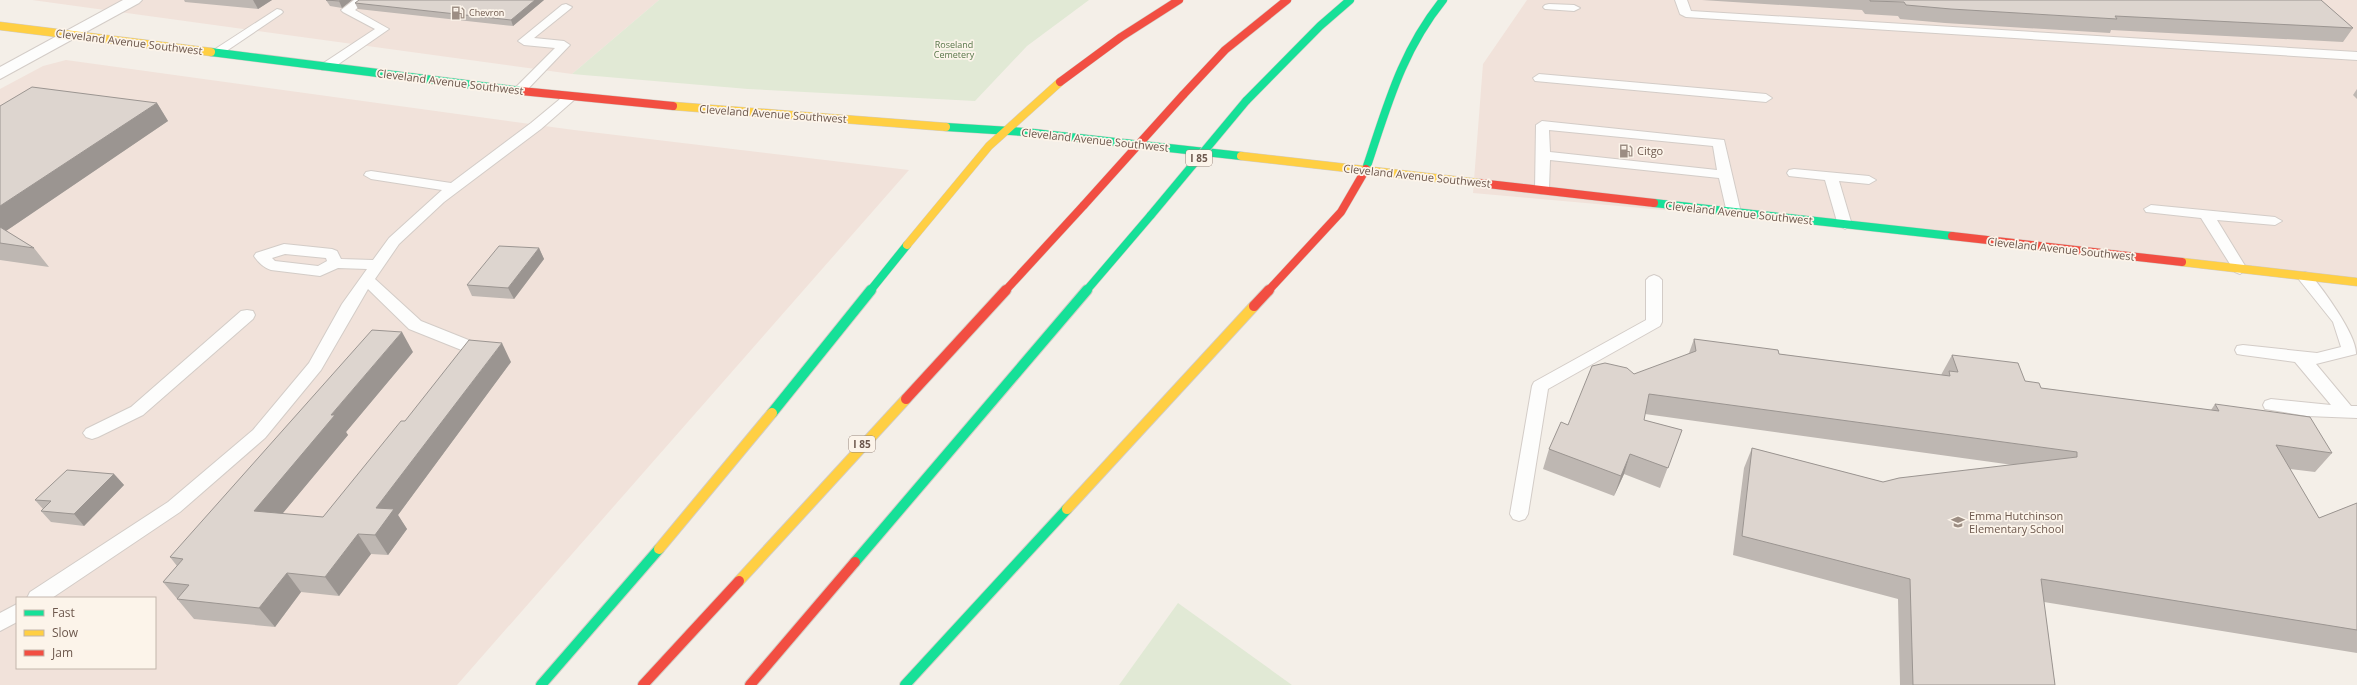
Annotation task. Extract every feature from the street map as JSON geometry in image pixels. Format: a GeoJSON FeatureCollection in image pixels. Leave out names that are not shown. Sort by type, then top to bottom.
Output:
{"type":"FeatureCollection","features":[{"type":"Feature","properties":{"kind":"main road"},"geometry":{"type":"LineString","coordinates":[[541,685],[622,594],[743,449],[961,179],[1003,131],[1078,68],[1179,0]]}},
{"type":"Feature","properties":{"kind":"main road","name":"I 85"},"geometry":{"type":"LineString","coordinates":[[642,685],[1225,50],[1287,0]]}},
{"type":"Feature","properties":{"kind":"main road","name":"I 85"},"geometry":{"type":"LineString","coordinates":[[750,685],[1151,215],[1246,101],[1320,26],[1350,0]]}},
{"type":"Feature","properties":{"kind":"main road"},"geometry":{"type":"LineString","coordinates":[[905,685],[1341,212],[1365,170],[1401,60],[1417,31],[1444,0]]}},
{"type":"Feature","properties":{"kind":"main road","name":"Cleveland Avenue Southwest"},"geometry":{"type":"LineString","coordinates":[[0,26],[570,97],[1003,131],[1365,170],[2357,282]]}},
{"type":"Feature","properties":{"kind":"street"},"geometry":{"type":"LineString","coordinates":[[0,74],[72,36],[134,0]]}},
{"type":"Feature","properties":{"kind":"lane"},"geometry":{"type":"LineString","coordinates":[[326,67],[383,28],[347,10],[361,0]]}},
{"type":"Feature","properties":{"kind":"lane"},"geometry":{"type":"LineString","coordinates":[[1681,0],[1686,14]]}},
{"type":"Feature","properties":{"kind":"lane"},"geometry":{"type":"LineString","coordinates":[[519,91],[564,45],[524,41],[566,7]]}},
{"type":"Feature","properties":{"kind":"lane"},"geometry":{"type":"LineString","coordinates":[[1550,7],[1574,8]]}},
{"type":"Feature","properties":{"kind":"lane"},"geometry":{"type":"LineString","coordinates":[[215,53],[277,12]]}},
{"type":"Feature","properties":{"kind":"lane"},"geometry":{"type":"LineString","coordinates":[[1673,14],[2357,56]]}},
{"type":"Feature","properties":{"kind":"lane"},"geometry":{"type":"LineString","coordinates":[[1539,78],[1766,98]]}},
{"type":"Feature","properties":{"kind":"lane"},"geometry":{"type":"LineString","coordinates":[[39,597],[174,507],[259,434],[316,366],[350,304],[394,241],[453,188],[536,126],[570,97]]}},
{"type":"Feature","properties":{"kind":"lane"},"geometry":{"type":"LineString","coordinates":[[1542,190],[1542,125],[1576,133],[1673,144],[1719,143],[1734,212]]}},
{"type":"Feature","properties":{"kind":"lane"},"geometry":{"type":"LineString","coordinates":[[1542,155],[1643,163],[1725,174]]}},
{"type":"Feature","properties":{"kind":"lane"},"geometry":{"type":"LineString","coordinates":[[1794,173],[1869,180]]}},
{"type":"Feature","properties":{"kind":"lane"},"geometry":{"type":"LineString","coordinates":[[371,175],[453,188]]}},
{"type":"Feature","properties":{"kind":"lane"},"geometry":{"type":"LineString","coordinates":[[1831,176],[1846,225]]}},
{"type":"Feature","properties":{"kind":"lane"},"geometry":{"type":"LineString","coordinates":[[2151,209],[2275,222]]}},
{"type":"Feature","properties":{"kind":"lane"},"geometry":{"type":"LineString","coordinates":[[2206,214],[2240,269]]}},
{"type":"Feature","properties":{"kind":"lane"},"geometry":{"type":"LineString","coordinates":[[334,263],[377,265]]}},
{"type":"Feature","properties":{"kind":"lane"},"geometry":{"type":"LineString","coordinates":[[2243,350],[2316,360],[2350,350],[2340,320],[2305,277]]}},
{"type":"Feature","properties":{"kind":"lane"},"geometry":{"type":"LineString","coordinates":[[367,280],[415,325],[475,349]]}},
{"type":"Feature","properties":{"kind":"lane"},"geometry":{"type":"LineString","coordinates":[[1519,514],[1540,386],[1654,322],[1654,280]]}},
{"type":"Feature","properties":{"kind":"lane"},"geometry":{"type":"LineString","coordinates":[[92,433],[137,411],[247,315]]}},
{"type":"Feature","properties":{"kind":"lane"},"geometry":{"type":"LineString","coordinates":[[2301,358],[2352,412]]}},
{"type":"Feature","properties":{"kind":"lane"},"geometry":{"type":"LineString","coordinates":[[2271,405],[2307,410],[2352,412]]}},
{"type":"Feature","properties":{"kind":"lane"},"geometry":{"type":"LineString","coordinates":[[0,623],[16,613]]}},
{"type":"Feature","properties":{"kind":"shaded area"},"geometry":{"type":"Polygon","coordinates":[[[32,0],[659,0],[572,74],[32,0]]]}},
{"type":"Feature","properties":{"kind":"shaded area"},"geometry":{"type":"Polygon","coordinates":[[[1527,0],[2357,0],[2357,285],[2097,249],[1473,193],[1483,64],[1527,0]]]}},
{"type":"Feature","properties":{"kind":"shaded area"},"geometry":{"type":"Polygon","coordinates":[[[66,60],[574,130],[909,170],[457,685],[0,685],[0,89],[43,66],[66,60]]]}},
{"type":"Feature","properties":{"kind":"green space","name":"Roseland Cemetery"},"geometry":{"type":"Polygon","coordinates":[[[659,0],[1089,0],[1027,46],[975,101],[748,89],[572,74],[659,0]]]}},
{"type":"Feature","properties":{"kind":"green space"},"geometry":{"type":"Polygon","coordinates":[[[1178,603],[1292,685],[1119,685],[1178,603]]]}},
{"type":"Feature","properties":{"kind":"building"},"geometry":{"type":"Polygon","coordinates":[[[359,0],[535,0],[511,20],[355,3],[359,0]]]}},
{"type":"Feature","properties":{"kind":"building"},"geometry":{"type":"Polygon","coordinates":[[[1870,0],[2321,0],[2353,28],[2115,16],[2117,19],[1951,9],[1906,5],[1904,2],[1870,0]]]}},
{"type":"Feature","properties":{"kind":"building"},"geometry":{"type":"Polygon","coordinates":[[[32,87],[157,103],[0,206],[0,106],[32,87]]]}},
{"type":"Feature","properties":{"kind":"building"},"geometry":{"type":"Polygon","coordinates":[[[0,227],[34,248],[0,243],[0,227]]]}},
{"type":"Feature","properties":{"kind":"building"},"geometry":{"type":"Polygon","coordinates":[[[499,246],[539,248],[508,288],[467,285],[499,246]]]}},
{"type":"Feature","properties":{"kind":"building"},"geometry":{"type":"Polygon","coordinates":[[[372,330],[402,332],[331,415],[335,415],[254,511],[323,517],[401,421],[405,421],[469,340],[502,343],[376,508],[394,509],[375,535],[358,534],[325,577],[287,573],[259,608],[177,599],[189,585],[163,582],[183,559],[170,557],[372,330]]]}},
{"type":"Feature","properties":{"kind":"building","name":"Emma Hutchinson Elementary School"},"geometry":{"type":"Polygon","coordinates":[[[1694,339],[1778,350],[1779,354],[1950,376],[1949,371],[1958,372],[1952,355],[2018,363],[2025,381],[2039,383],[2041,388],[2219,411],[2215,404],[2310,417],[2332,453],[2276,445],[2319,518],[2357,503],[2357,630],[2041,579],[2055,685],[1913,685],[1910,579],[1742,536],[1752,448],[1883,482],[1899,478],[2077,457],[2077,452],[1649,394],[1644,420],[1682,430],[1668,468],[1630,454],[1621,476],[1549,449],[1561,422],[1568,425],[1592,366],[1605,363],[1627,368],[1634,374],[1696,351],[1694,339]]]}},
{"type":"Feature","properties":{"kind":"building"},"geometry":{"type":"Polygon","coordinates":[[[67,470],[114,474],[74,514],[41,511],[51,501],[35,500],[67,470]]]}},
{"type":"Feature","properties":{"kind":"traffic: fast"},"geometry":{"type":"LineString","coordinates":[[1246,101],[1320,26],[1350,0]]}},
{"type":"Feature","properties":{"kind":"traffic: fast"},"geometry":{"type":"LineString","coordinates":[[1366,169],[1388,101],[1404,59],[1427,19],[1443,0]]}},
{"type":"Feature","properties":{"kind":"traffic: fast"},"geometry":{"type":"LineString","coordinates":[[211,52],[521,91]]}},
{"type":"Feature","properties":{"kind":"traffic: fast"},"geometry":{"type":"LineString","coordinates":[[1151,215],[1246,101]]}},
{"type":"Feature","properties":{"kind":"traffic: fast"},"geometry":{"type":"LineString","coordinates":[[946,127],[1025,132],[1241,156]]}},
{"type":"Feature","properties":{"kind":"traffic: fast"},"geometry":{"type":"LineString","coordinates":[[1654,203],[1952,236]]}},
{"type":"Feature","properties":{"kind":"traffic: fast"},"geometry":{"type":"LineString","coordinates":[[855,562],[1151,215]]}},
{"type":"Feature","properties":{"kind":"traffic: fast"},"geometry":{"type":"LineString","coordinates":[[772,413],[907,245]]}},
{"type":"Feature","properties":{"kind":"traffic: fast"},"geometry":{"type":"LineString","coordinates":[[905,685],[1067,509]]}},
{"type":"Feature","properties":{"kind":"traffic: fast"},"geometry":{"type":"LineString","coordinates":[[541,685],[659,549]]}},
{"type":"Feature","properties":{"kind":"traffic: slow"},"geometry":{"type":"LineString","coordinates":[[0,26],[211,52]]}},
{"type":"Feature","properties":{"kind":"traffic: slow"},"geometry":{"type":"LineString","coordinates":[[907,245],[989,146],[1060,82]]}},
{"type":"Feature","properties":{"kind":"traffic: slow"},"geometry":{"type":"LineString","coordinates":[[673,106],[946,127]]}},
{"type":"Feature","properties":{"kind":"traffic: slow"},"geometry":{"type":"LineString","coordinates":[[1241,156],[1479,183]]}},
{"type":"Feature","properties":{"kind":"traffic: slow"},"geometry":{"type":"LineString","coordinates":[[2182,262],[2357,282]]}},
{"type":"Feature","properties":{"kind":"traffic: slow"},"geometry":{"type":"LineString","coordinates":[[1067,509],[1254,306]]}},
{"type":"Feature","properties":{"kind":"traffic: slow"},"geometry":{"type":"LineString","coordinates":[[739,581],[906,399]]}},
{"type":"Feature","properties":{"kind":"traffic: slow"},"geometry":{"type":"LineString","coordinates":[[659,549],[772,413]]}},
{"type":"Feature","properties":{"kind":"traffic: jam"},"geometry":{"type":"LineString","coordinates":[[1060,82],[1121,37],[1179,0]]}},
{"type":"Feature","properties":{"kind":"traffic: jam"},"geometry":{"type":"LineString","coordinates":[[1183,95],[1225,50],[1287,0]]}},
{"type":"Feature","properties":{"kind":"traffic: jam"},"geometry":{"type":"LineString","coordinates":[[521,91],[673,106]]}},
{"type":"Feature","properties":{"kind":"traffic: jam"},"geometry":{"type":"LineString","coordinates":[[1084,205],[1183,95]]}},
{"type":"Feature","properties":{"kind":"traffic: jam"},"geometry":{"type":"LineString","coordinates":[[1254,306],[1341,212],[1366,169]]}},
{"type":"Feature","properties":{"kind":"traffic: jam"},"geometry":{"type":"LineString","coordinates":[[1479,183],[1654,203]]}},
{"type":"Feature","properties":{"kind":"traffic: jam"},"geometry":{"type":"LineString","coordinates":[[906,399],[1084,205]]}},
{"type":"Feature","properties":{"kind":"traffic: jam"},"geometry":{"type":"LineString","coordinates":[[1952,236],[2182,262]]}},
{"type":"Feature","properties":{"kind":"traffic: jam"},"geometry":{"type":"LineString","coordinates":[[750,685],[855,562]]}},
{"type":"Feature","properties":{"kind":"traffic: jam"},"geometry":{"type":"LineString","coordinates":[[643,685],[739,581]]}},
{"type":"Feature","properties":{"kind":"place","name":"Chevron"},"geometry":{"type":"Point","coordinates":[458,13]}},
{"type":"Feature","properties":{"kind":"place","name":"Citgo"},"geometry":{"type":"Point","coordinates":[1626,151]}},
{"type":"Feature","properties":{"kind":"place","name":"Emma Hutchinson Elementary School"},"geometry":{"type":"Point","coordinates":[1958,522]}}]}
